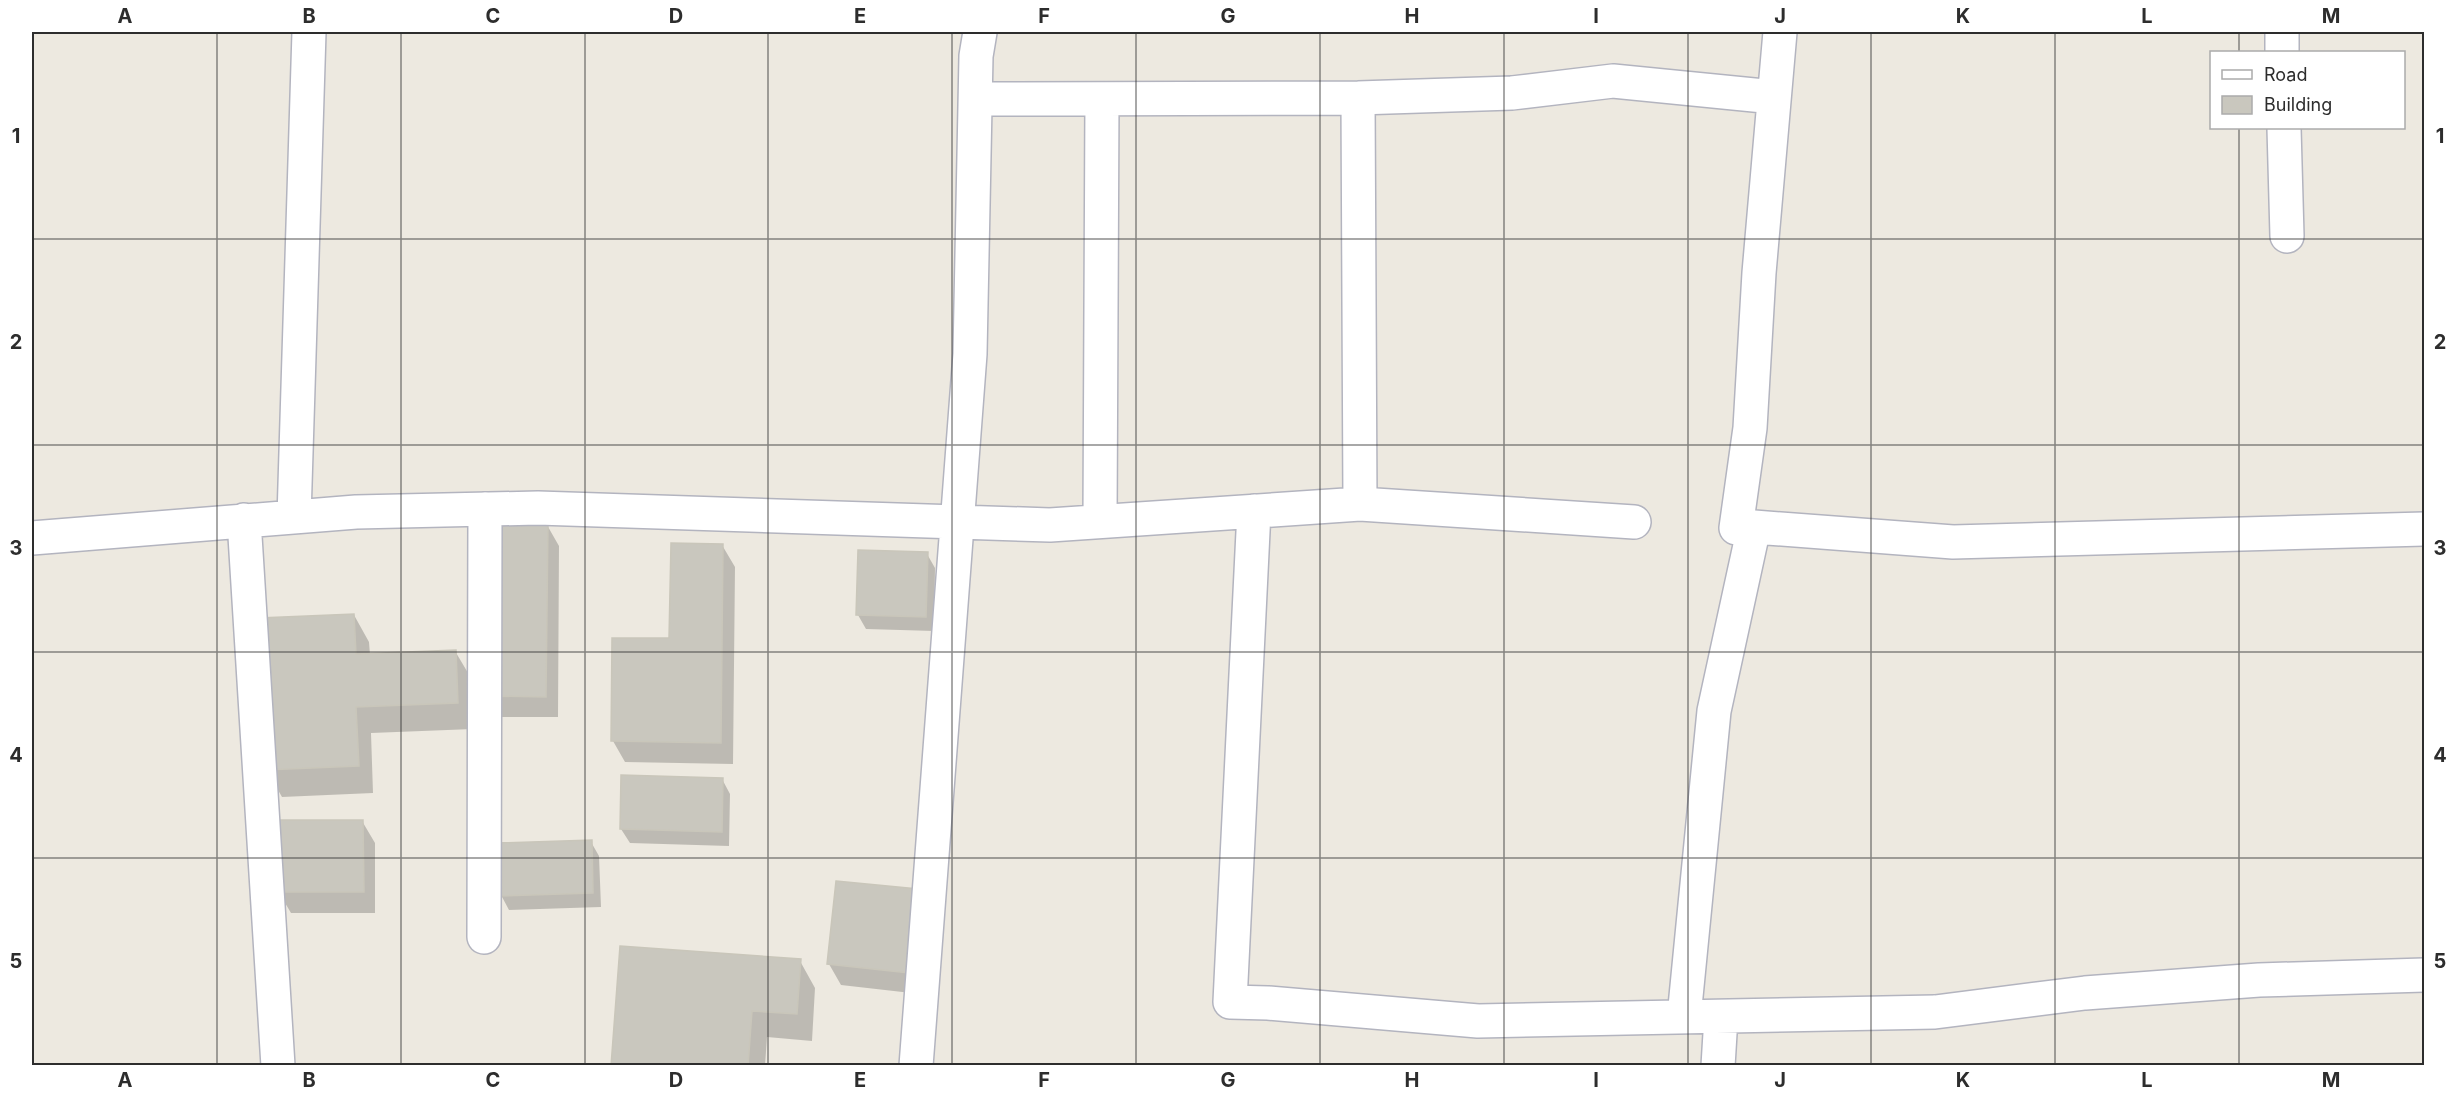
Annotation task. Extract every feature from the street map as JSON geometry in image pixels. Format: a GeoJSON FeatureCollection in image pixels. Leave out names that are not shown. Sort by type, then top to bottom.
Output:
{"type":"FeatureCollection","features":[{"type":"Feature","properties":{"kind":"street"},"geometry":{"type":"LineString","coordinates":[[294,517],[309,32]]}},
{"type":"Feature","properties":{"kind":"street"},"geometry":{"type":"LineString","coordinates":[[916,1065],[970,354],[976,56],[980,32]]}},
{"type":"Feature","properties":{"kind":"street"},"geometry":{"type":"LineString","coordinates":[[1780,32],[1759,273],[1750,428],[1736,528],[1754,527],[1953,542],[2424,529]]}},
{"type":"Feature","properties":{"kind":"street"},"geometry":{"type":"LineString","coordinates":[[2282,32],[2282,51]]}},
{"type":"Feature","properties":{"kind":"street"},"geometry":{"type":"LineString","coordinates":[[976,99],[1358,98],[1512,93],[1613,81],[1774,98]]}},
{"type":"Feature","properties":{"kind":"street"},"geometry":{"type":"LineString","coordinates":[[1358,98],[1360,504]]}},
{"type":"Feature","properties":{"kind":"street"},"geometry":{"type":"LineString","coordinates":[[1100,521],[1102,99]]}},
{"type":"Feature","properties":{"kind":"street"},"geometry":{"type":"LineString","coordinates":[[2284,129],[2287,236]]}},
{"type":"Feature","properties":{"kind":"street"},"geometry":{"type":"LineString","coordinates":[[32,538],[356,512],[538,508],[1050,525],[1360,504],[1634,522]]}},
{"type":"Feature","properties":{"kind":"street"},"geometry":{"type":"LineString","coordinates":[[484,937],[485,509]]}},
{"type":"Feature","properties":{"kind":"street"},"geometry":{"type":"LineString","coordinates":[[1254,511],[1230,1002],[1268,1003],[1478,1021],[1721,1017],[1935,1012],[2085,993],[2259,980],[2424,975]]}},
{"type":"Feature","properties":{"kind":"street"},"geometry":{"type":"LineString","coordinates":[[244,520],[278,1065]]}},
{"type":"Feature","properties":{"kind":"street"},"geometry":{"type":"LineString","coordinates":[[1684,1017],[1714,711],[1754,527]]}},
{"type":"Feature","properties":{"kind":"street"},"geometry":{"type":"LineString","coordinates":[[1718,1065],[1721,1017]]}},
{"type":"Feature","properties":{"kind":"building"},"geometry":{"type":"Polygon","coordinates":[[[488,522],[548,523],[546,697],[486,696],[488,522]]]}},
{"type":"Feature","properties":{"kind":"building"},"geometry":{"type":"Polygon","coordinates":[[[671,543],[723,544],[721,743],[611,741],[612,638],[669,638],[671,543]]]}},
{"type":"Feature","properties":{"kind":"building"},"geometry":{"type":"Polygon","coordinates":[[[858,550],[928,552],[926,617],[856,615],[858,550]]]}},
{"type":"Feature","properties":{"kind":"building"},"geometry":{"type":"Polygon","coordinates":[[[354,614],[356,654],[456,650],[458,703],[356,707],[359,766],[265,770],[259,618],[354,614]]]}},
{"type":"Feature","properties":{"kind":"building"},"geometry":{"type":"Polygon","coordinates":[[[621,775],[723,778],[722,832],[620,829],[621,775]]]}},
{"type":"Feature","properties":{"kind":"building"},"geometry":{"type":"Polygon","coordinates":[[[277,820],[363,820],[364,892],[277,892],[277,820]]]}},
{"type":"Feature","properties":{"kind":"building"},"geometry":{"type":"Polygon","coordinates":[[[592,840],[593,893],[499,896],[498,843],[592,840]]]}},
{"type":"Feature","properties":{"kind":"building"},"geometry":{"type":"Polygon","coordinates":[[[836,881],[918,889],[909,973],[827,964],[836,881]]]}},
{"type":"Feature","properties":{"kind":"building"},"geometry":{"type":"Polygon","coordinates":[[[620,946],[801,959],[797,1014],[752,1011],[748,1066],[611,1066],[620,946]]]}}]}
